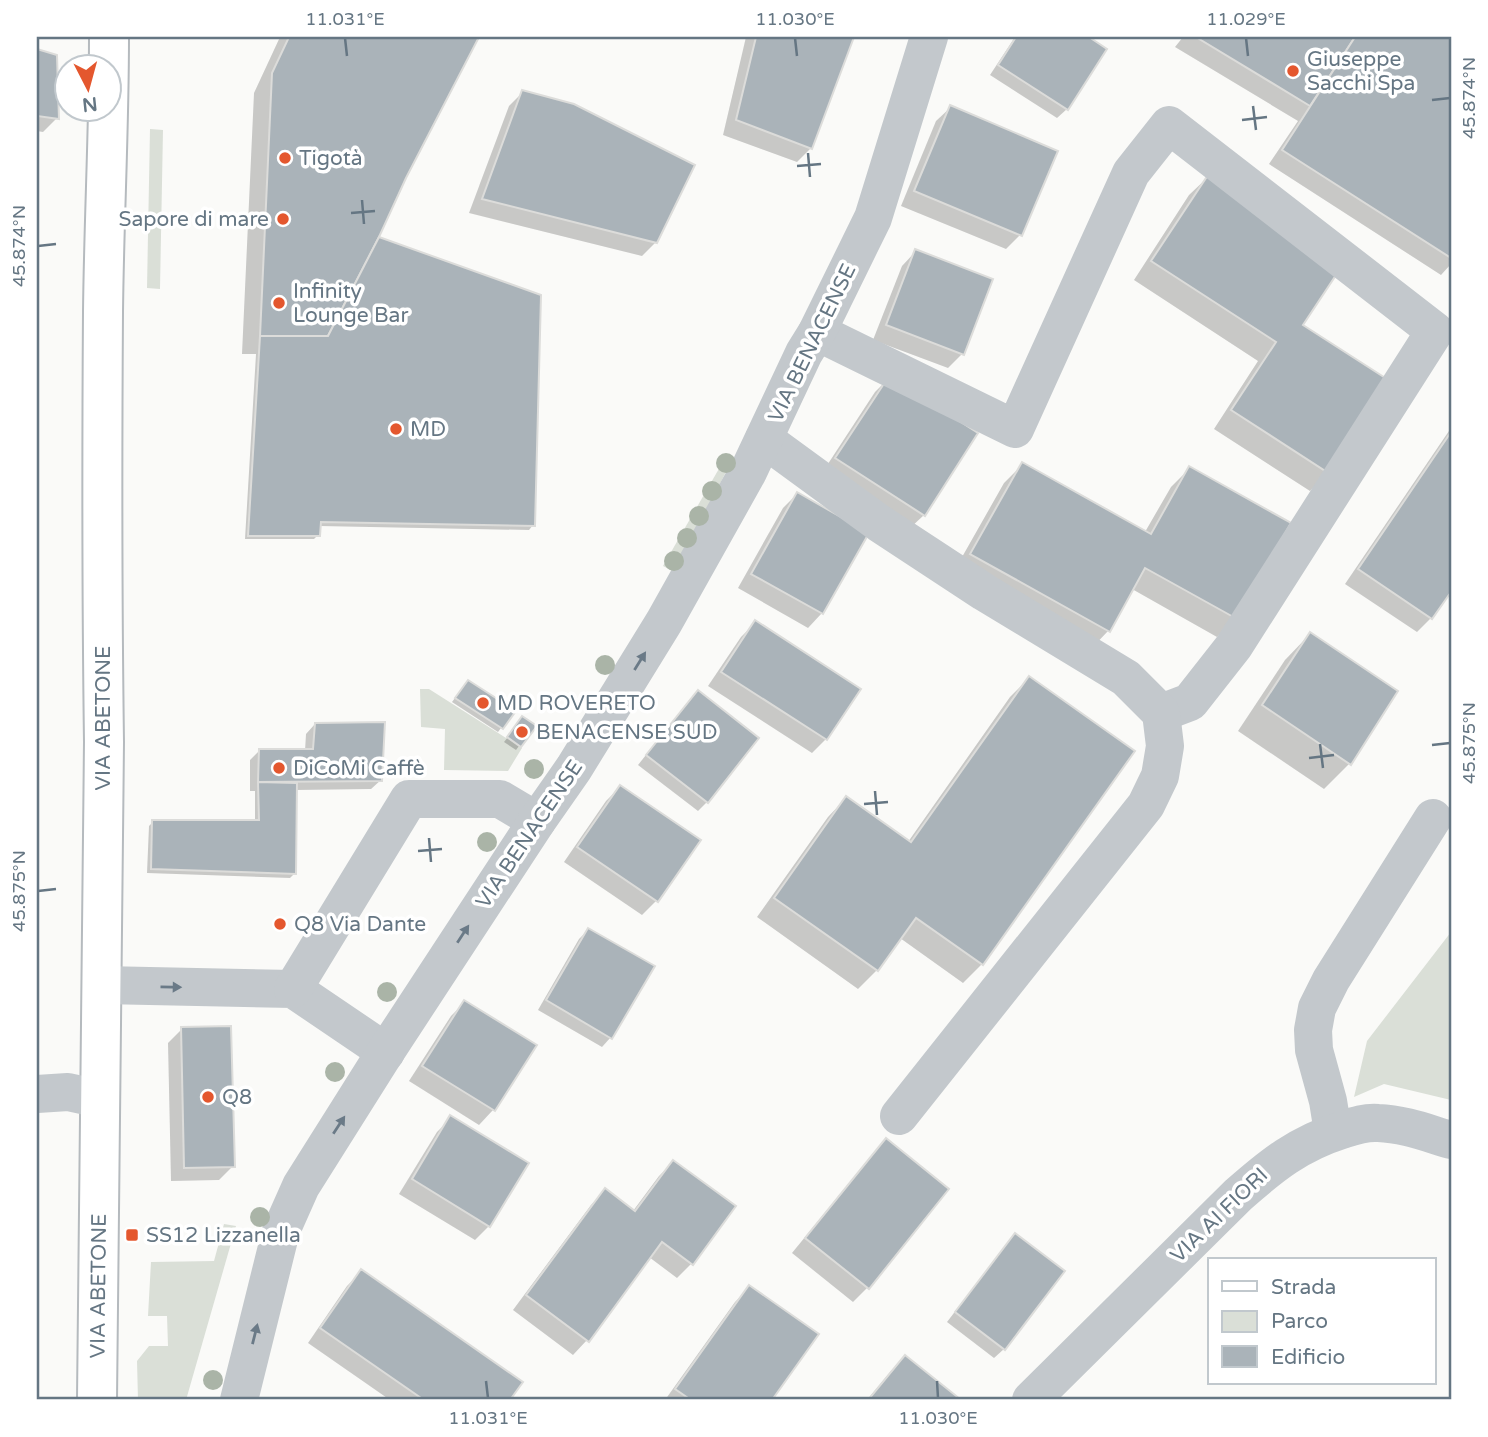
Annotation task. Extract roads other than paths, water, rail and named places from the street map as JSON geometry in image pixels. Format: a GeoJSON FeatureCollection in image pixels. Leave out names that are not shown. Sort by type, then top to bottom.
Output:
{"type":"FeatureCollection","features":[{"type":"Feature","properties":{"kind":"main road","name":"VIA ABETONE"},"geometry":{"type":"LineString","coordinates":[[97,1400],[104,742],[103,310],[109,37]]}},
{"type":"Feature","properties":{"kind":"street","name":"VIA BENACENSE"},"geometry":{"type":"LineString","coordinates":[[239,1400],[282,1231],[301,1186],[386,1052],[574,768],[664,622],[748,472],[804,353],[873,218],[929,37]]}},
{"type":"Feature","properties":{"kind":"street"},"geometry":{"type":"LineString","coordinates":[[817,332],[1015,429],[1131,173],[1170,125],[1435,331],[1234,646],[1190,702],[1161,713]]}},
{"type":"Feature","properties":{"kind":"street"},"geometry":{"type":"LineString","coordinates":[[764,439],[879,523],[984,592],[1126,678],[1161,713],[1165,746],[1160,776],[1146,805],[899,1116]]}},
{"type":"Feature","properties":{"kind":"street"},"geometry":{"type":"LineString","coordinates":[[293,989],[409,799],[500,799],[537,821]]}},
{"type":"Feature","properties":{"kind":"street"},"geometry":{"type":"LineString","coordinates":[[1333,1132],[1328,1101],[1314,1050],[1313,1030],[1317,1008],[1331,980],[1433,818]]}},
{"type":"Feature","properties":{"kind":"street"},"geometry":{"type":"LineString","coordinates":[[102,985],[293,989],[386,1052]]}},
{"type":"Feature","properties":{"kind":"street"},"geometry":{"type":"LineString","coordinates":[[37,1094],[68,1092],[100,1099]]}},
{"type":"Feature","properties":{"kind":"street","name":"VIA AI FIORI"},"geometry":{"type":"LineString","coordinates":[[1031,1400],[1238,1195],[1272,1165],[1303,1144],[1359,1124],[1377,1123],[1409,1127],[1451,1140]]}},
{"type":"Feature","properties":{"kind":"place","name":"Giuseppe Sacchi Spa"},"geometry":{"type":"Point","coordinates":[1293,71]}},
{"type":"Feature","properties":{"kind":"place","name":"Tigotà"},"geometry":{"type":"Point","coordinates":[285,158]}},
{"type":"Feature","properties":{"kind":"place","name":"Sapore di mare"},"geometry":{"type":"Point","coordinates":[283,219]}},
{"type":"Feature","properties":{"kind":"place","name":"Infinity Lounge Bar"},"geometry":{"type":"Point","coordinates":[279,303]}},
{"type":"Feature","properties":{"kind":"place","name":"MD"},"geometry":{"type":"Point","coordinates":[396,429]}},
{"type":"Feature","properties":{"kind":"place","name":"MD ROVERETO"},"geometry":{"type":"Point","coordinates":[483,703]}},
{"type":"Feature","properties":{"kind":"place","name":"BENACENSE SUD"},"geometry":{"type":"Point","coordinates":[522,732]}},
{"type":"Feature","properties":{"kind":"place","name":"DiCoMi Caffè"},"geometry":{"type":"Point","coordinates":[279,768]}},
{"type":"Feature","properties":{"kind":"place","name":"Q8 Via Dante"},"geometry":{"type":"Point","coordinates":[280,924]}},
{"type":"Feature","properties":{"kind":"place","name":"Q8"},"geometry":{"type":"Point","coordinates":[208,1097]}},
{"type":"Feature","properties":{"kind":"place","name":"SS12 Lizzanella"},"geometry":{"type":"Point","coordinates":[132,1235]}}]}
